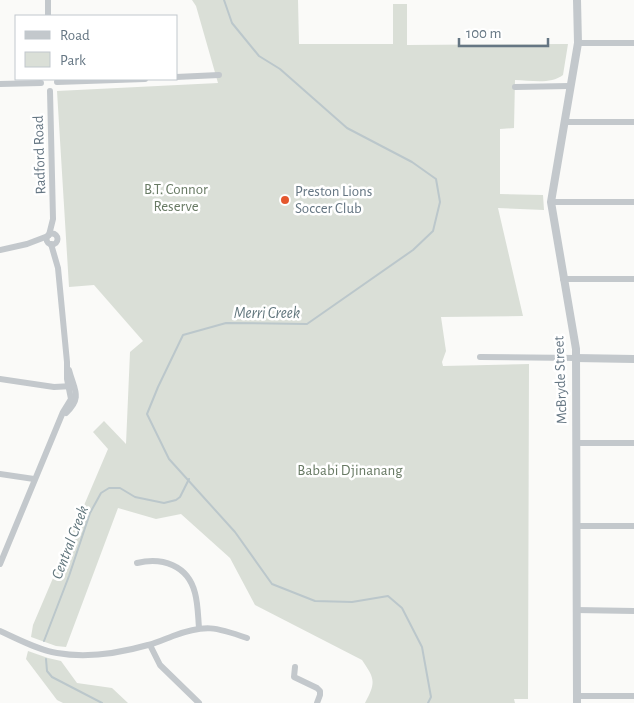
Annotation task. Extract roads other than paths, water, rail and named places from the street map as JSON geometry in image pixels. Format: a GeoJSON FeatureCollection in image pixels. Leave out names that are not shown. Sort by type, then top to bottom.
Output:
{"type":"FeatureCollection","features":[{"type":"Feature","properties":{"kind":"street"},"geometry":{"type":"LineString","coordinates":[[48,0],[48,15]]}},
{"type":"Feature","properties":{"kind":"street","name":"McBryde Street"},"geometry":{"type":"LineString","coordinates":[[577,0],[578,43],[569,86],[551,202],[576,358],[577,699]]}},
{"type":"Feature","properties":{"kind":"street"},"geometry":{"type":"LineString","coordinates":[[578,43],[634,43]]}},
{"type":"Feature","properties":{"kind":"street"},"geometry":{"type":"LineString","coordinates":[[178,78],[220,76]]}},
{"type":"Feature","properties":{"kind":"street"},"geometry":{"type":"LineString","coordinates":[[0,84],[42,81],[43,87],[50,90],[56,87],[57,81],[102,80]]}},
{"type":"Feature","properties":{"kind":"street"},"geometry":{"type":"LineString","coordinates":[[515,87],[569,86]]}},
{"type":"Feature","properties":{"kind":"street","name":"Radford Road"},"geometry":{"type":"LineString","coordinates":[[0,564],[34,479],[63,412],[71,399],[57,263],[58,233],[54,219],[50,90]]}},
{"type":"Feature","properties":{"kind":"street"},"geometry":{"type":"LineString","coordinates":[[564,122],[634,122]]}},
{"type":"Feature","properties":{"kind":"street"},"geometry":{"type":"LineString","coordinates":[[551,202],[634,202]]}},
{"type":"Feature","properties":{"kind":"street","name":"Radford Road"},"geometry":{"type":"LineString","coordinates":[[54,219],[49,240],[57,263]]}},
{"type":"Feature","properties":{"kind":"street"},"geometry":{"type":"LineString","coordinates":[[0,250],[49,240],[55,244],[58,239]]}},
{"type":"Feature","properties":{"kind":"street"},"geometry":{"type":"LineString","coordinates":[[563,279],[634,279]]}},
{"type":"Feature","properties":{"kind":"street"},"geometry":{"type":"LineString","coordinates":[[480,357],[634,359]]}},
{"type":"Feature","properties":{"kind":"street"},"geometry":{"type":"LineString","coordinates":[[0,379],[54,387],[70,386]]}},
{"type":"Feature","properties":{"kind":"street"},"geometry":{"type":"LineString","coordinates":[[576,443],[634,443]]}},
{"type":"Feature","properties":{"kind":"street"},"geometry":{"type":"LineString","coordinates":[[0,474],[34,479]]}},
{"type":"Feature","properties":{"kind":"street"},"geometry":{"type":"LineString","coordinates":[[576,526],[634,526]]}},
{"type":"Feature","properties":{"kind":"street"},"geometry":{"type":"LineString","coordinates":[[137,563],[147,560],[159,560],[170,563],[185,573],[190,579],[196,594],[199,628]]}},
{"type":"Feature","properties":{"kind":"street"},"geometry":{"type":"LineString","coordinates":[[576,610],[634,611]]}},
{"type":"Feature","properties":{"kind":"street"},"geometry":{"type":"LineString","coordinates":[[0,631],[56,653],[91,654],[150,645],[199,628],[221,629],[247,638]]}},
{"type":"Feature","properties":{"kind":"street"},"geometry":{"type":"LineString","coordinates":[[150,645],[160,665],[199,703]]}},
{"type":"Feature","properties":{"kind":"street"},"geometry":{"type":"LineString","coordinates":[[295,667],[292,678],[320,691],[317,703]]}},
{"type":"Feature","properties":{"kind":"street"},"geometry":{"type":"LineString","coordinates":[[577,699],[634,696]]}},
{"type":"Feature","properties":{"kind":"waterway","name":"Merri Creek"},"geometry":{"type":"LineString","coordinates":[[224,0],[232,23],[259,56],[280,69],[347,128],[412,162],[436,179],[440,202],[433,231],[413,250],[307,324],[226,323],[183,335],[147,414],[169,459],[235,532],[272,584],[315,601],[352,602],[388,596],[402,608],[422,647],[431,697],[428,703]]}},
{"type":"Feature","properties":{"kind":"waterway","name":"Central Creek"},"geometry":{"type":"LineString","coordinates":[[44,641],[69,576],[90,513],[101,493],[109,488],[120,488],[135,497],[164,503],[180,497],[189,479]]}},
{"type":"Feature","properties":{"kind":"waterway","name":"Central Creek"},"geometry":{"type":"LineString","coordinates":[[46,659],[47,671],[52,677],[102,703]]}},
{"type":"Feature","properties":{"kind":"place","name":"Preston Lions Soccer Club"},"geometry":{"type":"Point","coordinates":[285,200]}},
{"type":"Feature","properties":{"kind":"park label","name":"B.T. Connor Reserve"},"geometry":{"type":"Point","coordinates":[176,198]}},
{"type":"Feature","properties":{"kind":"park label","name":"Bababi Djinanang"},"geometry":{"type":"Point","coordinates":[350,470]}}]}
